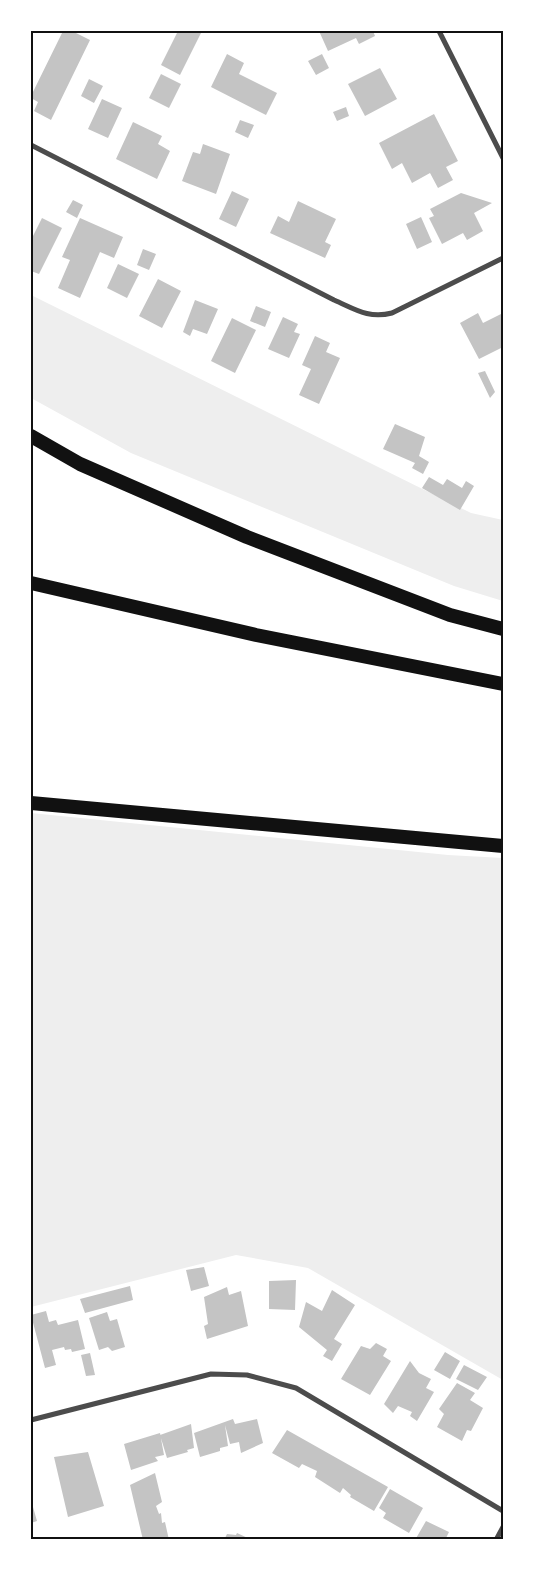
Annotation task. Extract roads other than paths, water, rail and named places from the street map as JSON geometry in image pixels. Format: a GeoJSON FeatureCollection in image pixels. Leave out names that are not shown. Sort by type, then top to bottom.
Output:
{"type":"FeatureCollection","features":[{"type":"Feature","properties":{"kind":"highway"},"geometry":{"type":"LineString","coordinates":[[31,436],[80,464],[247,537],[450,615],[503,629]]}},
{"type":"Feature","properties":{"kind":"highway"},"geometry":{"type":"LineString","coordinates":[[31,583],[256,635],[503,684]]}},
{"type":"Feature","properties":{"kind":"highway"},"geometry":{"type":"LineString","coordinates":[[31,803],[503,846]]}},
{"type":"Feature","properties":{"kind":"street"},"geometry":{"type":"LineString","coordinates":[[439,31],[503,158]]}},
{"type":"Feature","properties":{"kind":"street"},"geometry":{"type":"LineString","coordinates":[[31,145],[334,300],[366,314],[379,316],[392,313],[503,258]]}},
{"type":"Feature","properties":{"kind":"street"},"geometry":{"type":"LineString","coordinates":[[31,1420],[211,1374],[247,1375],[296,1388],[503,1511]]}},
{"type":"Feature","properties":{"kind":"street"},"geometry":{"type":"LineString","coordinates":[[496,1540],[503,1527]]}}]}
